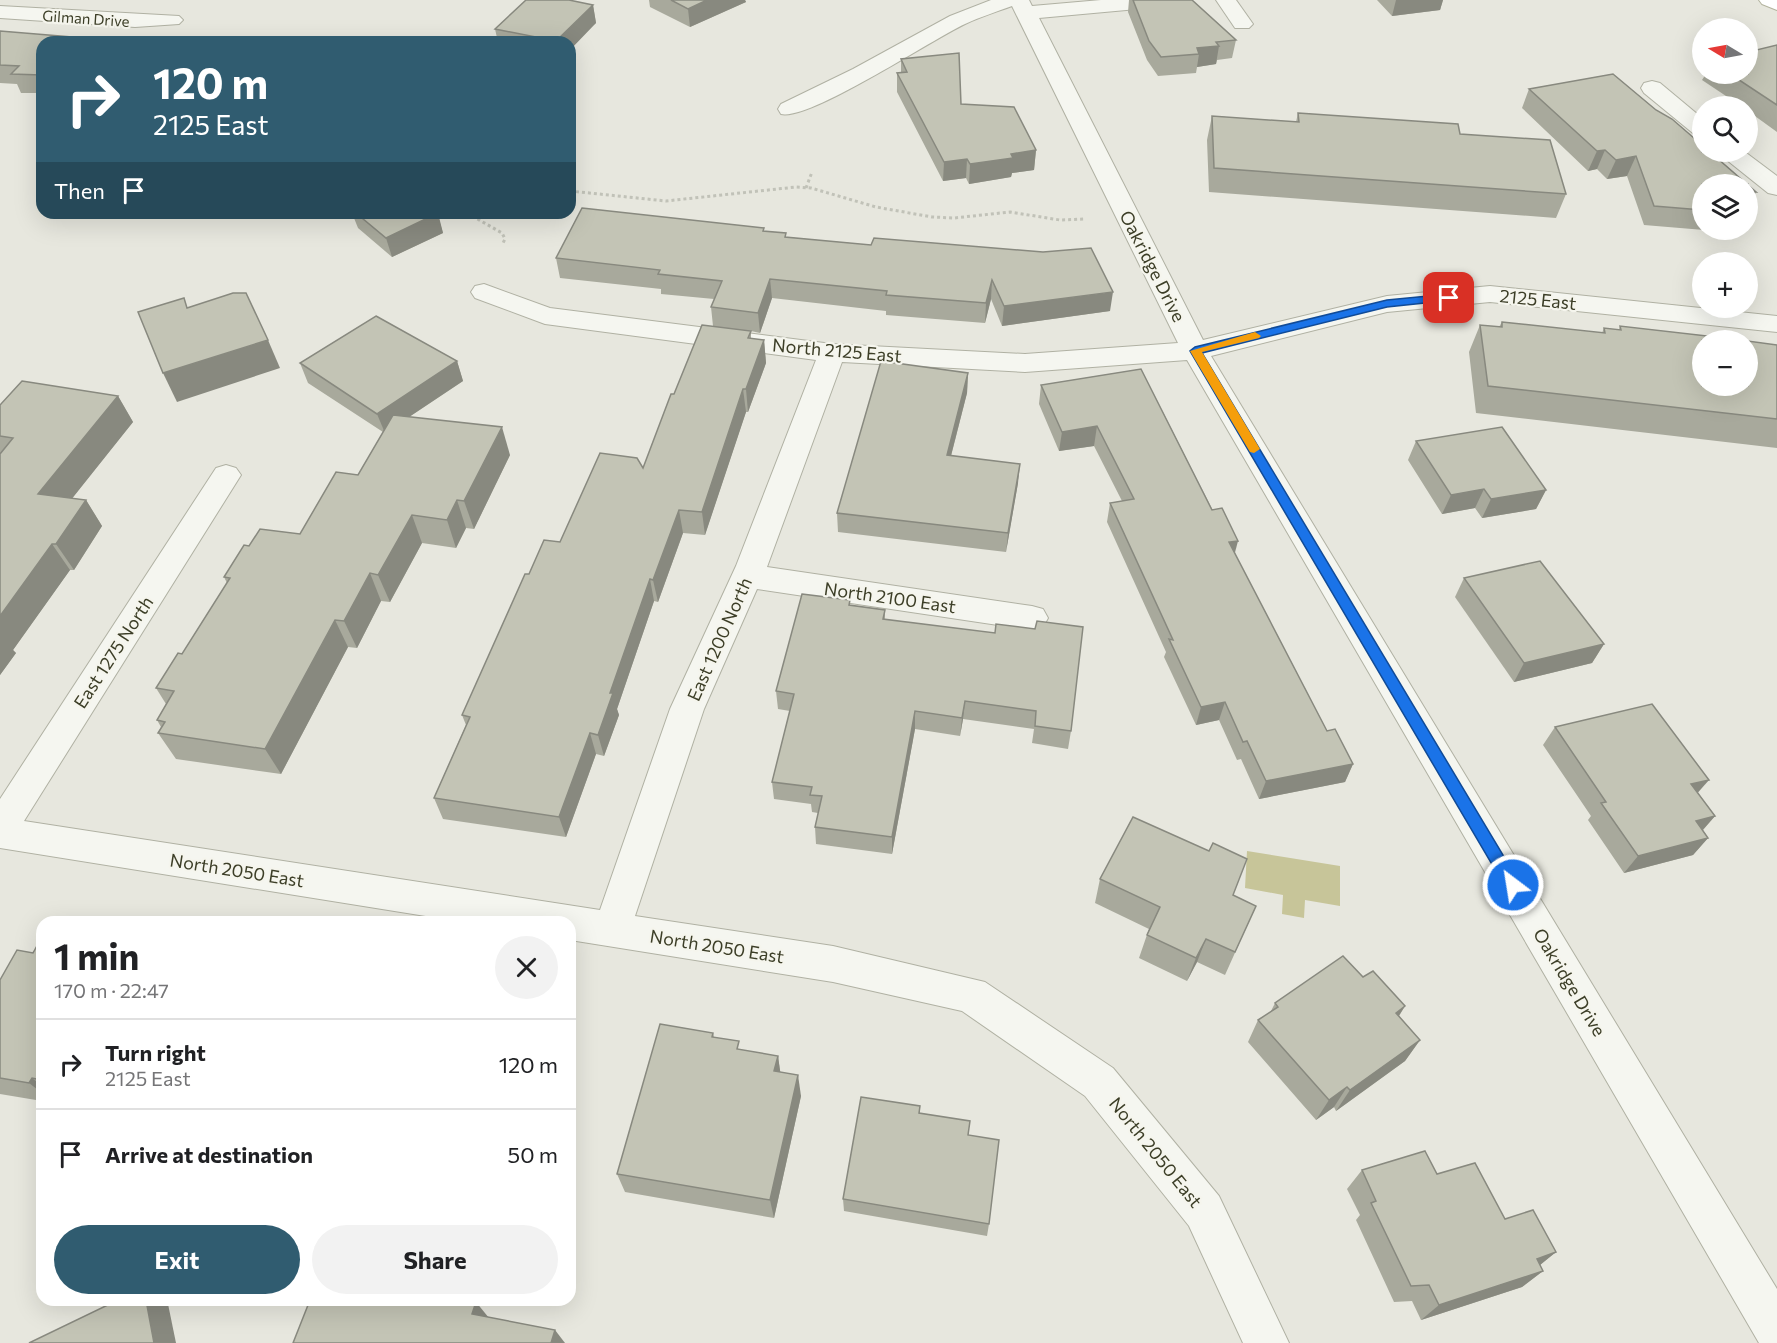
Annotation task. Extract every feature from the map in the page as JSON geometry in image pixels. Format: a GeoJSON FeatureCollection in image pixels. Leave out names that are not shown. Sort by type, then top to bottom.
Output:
{"type":"FeatureCollection","features":[{"type":"Feature","properties":{"kind":"main road"},"geometry":{"type":"LineString","coordinates":[[1769,0],[1777,4]]}},
{"type":"Feature","properties":{"kind":"street"},"geometry":{"type":"LineString","coordinates":[[135,21],[156,0]]}},
{"type":"Feature","properties":{"kind":"street"},"geometry":{"type":"LineString","coordinates":[[789,109],[861,74],[957,20],[1019,4],[1170,0]]}},
{"type":"Feature","properties":{"kind":"street"},"geometry":{"type":"LineString","coordinates":[[1226,0],[1242,24]]}},
{"type":"Feature","properties":{"kind":"street","name":"Oakridge Drive"},"geometry":{"type":"LineString","coordinates":[[1019,4],[1195,351],[1777,1331]]}},
{"type":"Feature","properties":{"kind":"street","name":"Gilman Drive"},"geometry":{"type":"LineString","coordinates":[[0,12],[135,21],[172,20]]}},
{"type":"Feature","properties":{"kind":"street"},"geometry":{"type":"LineString","coordinates":[[1652,88],[1692,121]]}},
{"type":"Feature","properties":{"kind":"street"},"geometry":{"type":"LineString","coordinates":[[1744,162],[1777,188]]}},
{"type":"Feature","properties":{"kind":"street","name":"North 2125 East"},"geometry":{"type":"LineString","coordinates":[[484,292],[545,316],[832,353],[1025,363],[1195,351]]}},
{"type":"Feature","properties":{"kind":"street","name":"2125 East"},"geometry":{"type":"LineString","coordinates":[[1195,351],[1387,304],[1490,294],[1777,324]]}},
{"type":"Feature","properties":{"kind":"street","name":"East 1200 North"},"geometry":{"type":"LineString","coordinates":[[612,928],[687,709],[747,576],[832,353]]}},
{"type":"Feature","properties":{"kind":"street","name":"East 1275 North"},"geometry":{"type":"LineString","coordinates":[[0,831],[226,475]]}},
{"type":"Feature","properties":{"kind":"street","name":"North 2100 East"},"geometry":{"type":"LineString","coordinates":[[747,576],[1032,618]]}},
{"type":"Feature","properties":{"kind":"street","name":"North 2050 East"},"geometry":{"type":"LineString","coordinates":[[0,831],[536,916]]}},
{"type":"Feature","properties":{"kind":"street","name":"North 2050 East"},"geometry":{"type":"LineString","coordinates":[[576,922],[833,964],[971,995],[1099,1082],[1204,1211],[1266,1343]]}},
{"type":"Feature","properties":{"kind":"path"},"geometry":{"type":"LineString","coordinates":[[806,188],[812,172]]}},
{"type":"Feature","properties":{"kind":"path"},"geometry":{"type":"LineString","coordinates":[[576,192],[666,201],[778,187],[806,188],[876,207],[932,217],[954,218],[1010,212],[1060,220],[1086,219]]}},
{"type":"Feature","properties":{"kind":"path"},"geometry":{"type":"LineString","coordinates":[[478,219],[502,233],[505,239],[502,246]]}},
{"type":"Feature","properties":{"kind":"shaded area"},"geometry":{"type":"Polygon","coordinates":[[[1247,851],[1340,866],[1340,906],[1305,900],[1304,918],[1282,914],[1283,895],[1245,888],[1247,851]]]}},
{"type":"Feature","properties":{"kind":"building"},"geometry":{"type":"Polygon","coordinates":[[[526,0],[569,0],[593,5],[561,36],[531,36],[495,29],[526,0]]]}},
{"type":"Feature","properties":{"kind":"building"},"geometry":{"type":"Polygon","coordinates":[[[671,0],[707,0],[688,9],[671,0]]]}},
{"type":"Feature","properties":{"kind":"building"},"geometry":{"type":"Polygon","coordinates":[[[1133,0],[1192,0],[1236,40],[1216,42],[1219,46],[1197,48],[1199,54],[1161,57],[1149,41],[1133,0]]]}},
{"type":"Feature","properties":{"kind":"building"},"geometry":{"type":"Polygon","coordinates":[[[0,31],[60,36],[36,36],[36,75],[11,74],[19,66],[0,65],[0,31]]]}},
{"type":"Feature","properties":{"kind":"building"},"geometry":{"type":"Polygon","coordinates":[[[1777,45],[1777,105],[1745,84],[1758,84],[1758,50],[1777,45]]]}},
{"type":"Feature","properties":{"kind":"building"},"geometry":{"type":"Polygon","coordinates":[[[959,53],[961,104],[1014,107],[1036,150],[1011,154],[1013,158],[970,164],[967,159],[944,162],[897,73],[907,72],[901,59],[959,53]]]}},
{"type":"Feature","properties":{"kind":"building"},"geometry":{"type":"Polygon","coordinates":[[[1613,74],[1692,136],[1692,162],[1722,162],[1735,174],[1692,174],[1692,209],[1654,206],[1636,156],[1616,160],[1605,150],[1597,151],[1529,89],[1613,74]]]}},
{"type":"Feature","properties":{"kind":"building"},"geometry":{"type":"Polygon","coordinates":[[[1298,113],[1458,124],[1460,134],[1550,140],[1566,194],[1214,168],[1212,116],[1299,122],[1298,113]]]}},
{"type":"Feature","properties":{"kind":"building"},"geometry":{"type":"Polygon","coordinates":[[[582,208],[764,228],[763,231],[786,233],[785,237],[871,245],[874,238],[1043,252],[1091,248],[1113,292],[1004,306],[992,280],[986,303],[886,295],[887,291],[770,279],[758,313],[711,307],[722,281],[658,274],[660,270],[556,258],[582,208]]]}},
{"type":"Feature","properties":{"kind":"building"},"geometry":{"type":"Polygon","coordinates":[[[363,219],[426,219],[386,238],[363,219]]]}},
{"type":"Feature","properties":{"kind":"building"},"geometry":{"type":"Polygon","coordinates":[[[233,293],[246,293],[268,340],[163,373],[138,312],[184,298],[187,308],[233,293]]]}},
{"type":"Feature","properties":{"kind":"building"},"geometry":{"type":"Polygon","coordinates":[[[376,316],[457,361],[377,414],[300,363],[376,316]]]}},
{"type":"Feature","properties":{"kind":"building"},"geometry":{"type":"Polygon","coordinates":[[[1502,322],[1605,333],[1604,328],[1621,330],[1620,326],[1692,334],[1692,396],[1758,396],[1758,342],[1777,345],[1777,419],[1488,386],[1480,325],[1502,327],[1502,322]]]}},
{"type":"Feature","properties":{"kind":"building"},"geometry":{"type":"Polygon","coordinates":[[[702,325],[751,331],[748,338],[764,340],[746,389],[743,389],[702,512],[679,510],[653,580],[650,579],[610,693],[613,693],[598,735],[590,733],[559,817],[434,798],[470,717],[462,715],[525,574],[529,574],[544,540],[560,542],[600,453],[637,458],[643,468],[671,394],[674,394],[702,325]]]}},
{"type":"Feature","properties":{"kind":"building"},"geometry":{"type":"Polygon","coordinates":[[[881,361],[968,373],[947,455],[1020,464],[1008,533],[837,513],[881,361]]]}},
{"type":"Feature","properties":{"kind":"building"},"geometry":{"type":"Polygon","coordinates":[[[1141,369],[1212,510],[1222,508],[1238,541],[1229,542],[1327,731],[1335,729],[1353,764],[1266,781],[1247,741],[1243,742],[1225,702],[1201,707],[1110,503],[1134,499],[1097,426],[1062,432],[1041,385],[1141,369]]]}},
{"type":"Feature","properties":{"kind":"building"},"geometry":{"type":"Polygon","coordinates":[[[22,381],[118,396],[38,494],[86,500],[56,544],[52,544],[0,616],[0,454],[13,438],[0,436],[0,405],[22,381]]]}},
{"type":"Feature","properties":{"kind":"building"},"geometry":{"type":"Polygon","coordinates":[[[393,415],[502,427],[464,501],[457,500],[447,520],[412,515],[378,575],[370,573],[344,621],[335,620],[265,749],[158,733],[165,722],[157,720],[174,691],[156,688],[178,653],[182,654],[230,578],[224,577],[244,545],[249,546],[260,529],[300,534],[336,472],[358,475],[393,415]]]}},
{"type":"Feature","properties":{"kind":"building"},"geometry":{"type":"Polygon","coordinates":[[[1502,427],[1546,490],[1491,499],[1484,489],[1451,495],[1416,441],[1502,427]]]}},
{"type":"Feature","properties":{"kind":"building"},"geometry":{"type":"Polygon","coordinates":[[[1540,561],[1604,644],[1524,663],[1464,578],[1540,561]]]}},
{"type":"Feature","properties":{"kind":"building"},"geometry":{"type":"Polygon","coordinates":[[[802,594],[850,600],[849,605],[885,610],[883,619],[995,633],[996,624],[1035,629],[1037,621],[1083,627],[1071,731],[1035,726],[1036,711],[965,701],[962,718],[915,711],[892,837],[815,827],[822,796],[810,795],[812,787],[772,782],[794,694],[776,691],[802,594]]]}},
{"type":"Feature","properties":{"kind":"building"},"geometry":{"type":"Polygon","coordinates":[[[1652,704],[1709,780],[1691,784],[1715,816],[1696,821],[1708,838],[1638,856],[1601,803],[1606,802],[1555,727],[1652,704]]]}},
{"type":"Feature","properties":{"kind":"building"},"geometry":{"type":"Polygon","coordinates":[[[1133,817],[1209,851],[1213,843],[1247,859],[1233,895],[1256,906],[1235,952],[1206,939],[1196,958],[1147,935],[1160,907],[1100,879],[1133,817]]]}},
{"type":"Feature","properties":{"kind":"building"},"geometry":{"type":"Polygon","coordinates":[[[36,948],[36,1079],[32,1078],[29,1083],[0,1078],[0,980],[17,950],[33,953],[36,948]]]}},
{"type":"Feature","properties":{"kind":"building"},"geometry":{"type":"Polygon","coordinates":[[[1343,956],[1363,977],[1373,971],[1405,1006],[1396,1013],[1420,1040],[1350,1090],[1347,1087],[1329,1100],[1258,1020],[1278,1007],[1275,1003],[1343,956]]]}},
{"type":"Feature","properties":{"kind":"building"},"geometry":{"type":"Polygon","coordinates":[[[660,1024],[713,1033],[712,1037],[739,1041],[737,1049],[778,1056],[774,1071],[798,1075],[770,1200],[617,1174],[660,1024]]]}},
{"type":"Feature","properties":{"kind":"building"},"geometry":{"type":"Polygon","coordinates":[[[861,1097],[920,1106],[919,1113],[970,1121],[968,1135],[999,1140],[989,1224],[843,1199],[861,1097]]]}},
{"type":"Feature","properties":{"kind":"building"},"geometry":{"type":"Polygon","coordinates":[[[1425,1151],[1437,1174],[1475,1163],[1505,1219],[1533,1210],[1556,1252],[1537,1259],[1543,1271],[1439,1305],[1429,1285],[1411,1286],[1371,1203],[1376,1201],[1362,1170],[1425,1151]]]}},
{"type":"Feature","properties":{"kind":"building"},"geometry":{"type":"Polygon","coordinates":[[[106,1306],[147,1306],[154,1343],[29,1343],[106,1306]]]}},
{"type":"Feature","properties":{"kind":"building"},"geometry":{"type":"Polygon","coordinates":[[[308,1306],[475,1306],[472,1314],[555,1330],[551,1343],[293,1343],[308,1306]]]}},
{"type":"Feature","properties":{"kind":"slow traffic"},"geometry":{"type":"LineString","coordinates":[[1254,449],[1195,351],[1255,336]]}},
{"type":"Feature","properties":{"kind":"route"},"geometry":{"type":"LineString","coordinates":[[1449,298],[1387,304],[1195,351],[1513,885]]}}]}
